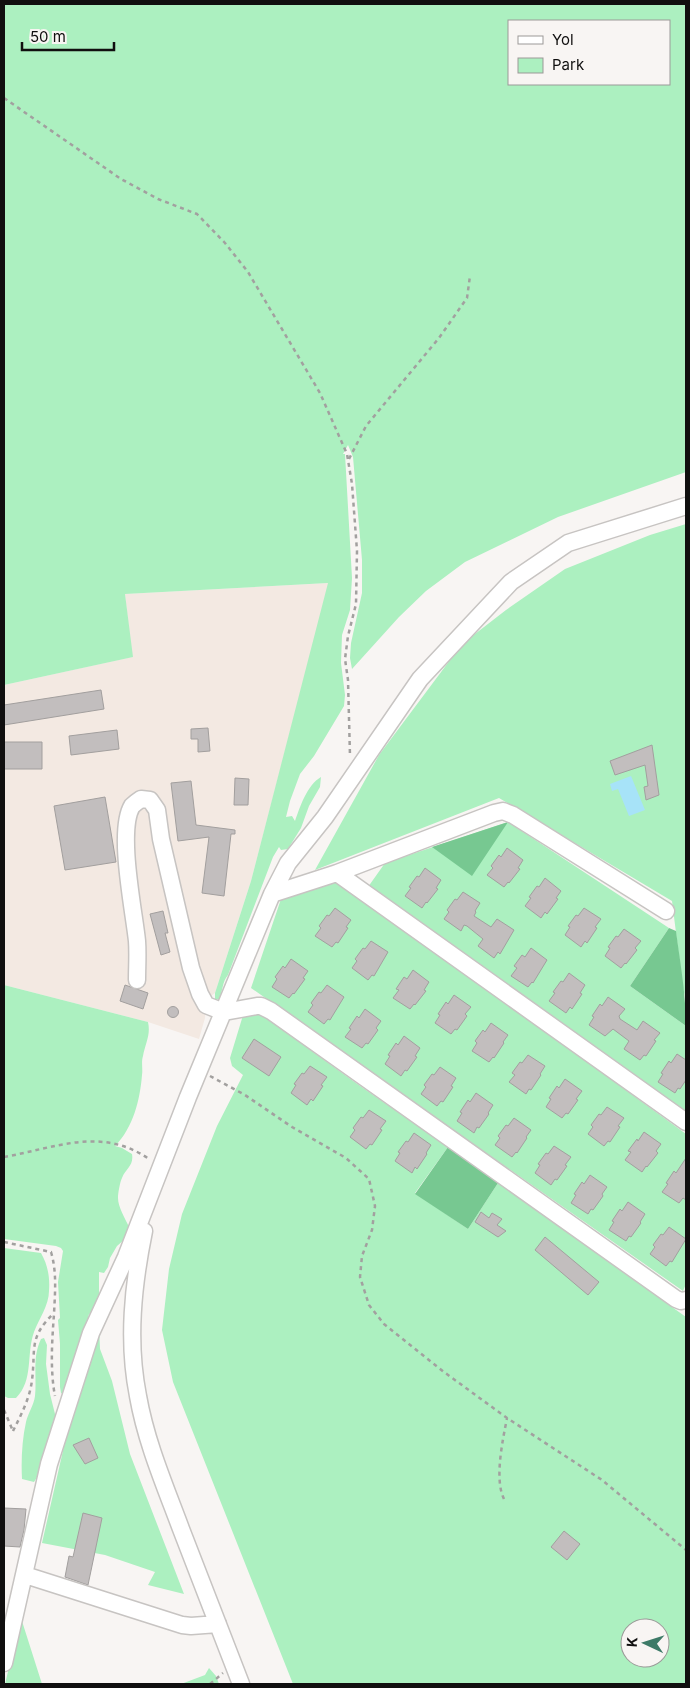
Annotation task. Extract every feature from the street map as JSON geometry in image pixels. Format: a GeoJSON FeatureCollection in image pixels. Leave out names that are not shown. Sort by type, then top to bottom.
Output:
{"type":"FeatureCollection","features":[{"type":"Feature","properties":{"kind":"street"},"geometry":{"type":"LineString","coordinates":[[4,1663],[50,1464],[91,1333],[126,1257],[272,894],[288,864],[325,817],[420,679],[511,582],[568,543],[686,506]]}},
{"type":"Feature","properties":{"kind":"street"},"geometry":{"type":"LineString","coordinates":[[137,980],[137,943],[126,847],[127,821],[132,806],[141,799],[150,800],[157,810],[161,840],[191,968],[206,1005],[224,1012],[257,1006],[271,1011],[676,1299],[686,1300]]}},
{"type":"Feature","properties":{"kind":"street"},"geometry":{"type":"LineString","coordinates":[[272,894],[337,873],[503,811],[513,815],[666,912]]}},
{"type":"Feature","properties":{"kind":"street"},"geometry":{"type":"LineString","coordinates":[[337,873],[686,1122]]}},
{"type":"Feature","properties":{"kind":"street"},"geometry":{"type":"LineString","coordinates":[[160,1170],[138,1259],[134,1292],[131,1328],[137,1395],[146,1431],[161,1476],[241,1684]]}},
{"type":"Feature","properties":{"kind":"street"},"geometry":{"type":"LineString","coordinates":[[25,1575],[182,1625],[218,1624]]}},
{"type":"Feature","properties":{"kind":"path"},"geometry":{"type":"LineString","coordinates":[[4,98],[122,179],[158,200],[197,214],[248,272],[320,393],[347,454],[352,484],[357,551],[356,604],[348,636],[345,659],[348,680],[350,779]]}},
{"type":"Feature","properties":{"kind":"path"},"geometry":{"type":"LineString","coordinates":[[348,461],[366,426],[439,338],[467,298],[470,276]]}},
{"type":"Feature","properties":{"kind":"path"},"geometry":{"type":"LineString","coordinates":[[200,1070],[245,1095],[292,1127],[346,1158],[369,1179],[375,1206],[372,1230],[362,1256],[360,1277],[369,1305],[384,1324],[436,1366],[507,1418],[602,1480],[686,1550]]}},
{"type":"Feature","properties":{"kind":"path"},"geometry":{"type":"LineString","coordinates":[[4,1157],[78,1142],[108,1141],[137,1150],[160,1170]]}},
{"type":"Feature","properties":{"kind":"path"},"geometry":{"type":"LineString","coordinates":[[4,1242],[51,1252],[55,1264],[52,1343],[55,1394],[63,1422]]}},
{"type":"Feature","properties":{"kind":"path"},"geometry":{"type":"LineString","coordinates":[[4,1410],[13,1431],[24,1408],[32,1381],[32,1359],[36,1338],[42,1325],[54,1313]]}},
{"type":"Feature","properties":{"kind":"path"},"geometry":{"type":"LineString","coordinates":[[504,1499],[501,1493],[500,1471],[502,1442],[507,1418]]}},
{"type":"Feature","properties":{"kind":"shaded area"},"geometry":{"type":"Polygon","coordinates":[[[329,583],[251,881],[215,993],[207,999],[205,1018],[199,1039],[148,1022],[4,985],[4,685],[132,657],[125,594],[329,583]]]}},
{"type":"Feature","properties":{"kind":"green space"},"geometry":{"type":"Polygon","coordinates":[[[4,4],[686,4],[686,472],[558,517],[465,562],[426,591],[399,617],[352,669],[350,658],[351,643],[362,593],[362,560],[353,457],[348,445],[343,454],[345,454],[352,578],[350,610],[342,635],[341,663],[345,695],[344,706],[314,756],[300,774],[286,817],[292,816],[295,821],[308,791],[321,777],[320,787],[309,806],[301,828],[288,849],[281,850],[279,847],[273,857],[219,999],[215,1000],[215,993],[251,881],[328,583],[125,594],[133,657],[4,685],[4,4]]]}},
{"type":"Feature","properties":{"kind":"green space"},"geometry":{"type":"Polygon","coordinates":[[[686,524],[686,1000],[672,901],[499,798],[315,870],[379,755],[462,644],[506,610],[565,569],[650,535],[686,524]]]}},
{"type":"Feature","properties":{"kind":"green space"},"geometry":{"type":"Polygon","coordinates":[[[508,822],[669,928],[630,986],[686,1026],[685,1112],[368,887],[385,863],[508,822]]]}},
{"type":"Feature","properties":{"kind":"green space"},"geometry":{"type":"Polygon","coordinates":[[[508,822],[472,876],[432,847],[508,822]]]}},
{"type":"Feature","properties":{"kind":"green space"},"geometry":{"type":"Polygon","coordinates":[[[338,880],[686,1134],[686,1284],[683,1291],[251,988],[282,896],[338,880]]]}},
{"type":"Feature","properties":{"kind":"green space"},"geometry":{"type":"Polygon","coordinates":[[[669,928],[676,931],[684,990],[686,1026],[630,986],[669,928]]]}},
{"type":"Feature","properties":{"kind":"green space"},"geometry":{"type":"Polygon","coordinates":[[[4,985],[148,1022],[149,1027],[142,1058],[141,1084],[137,1104],[127,1131],[115,1146],[132,1154],[131,1164],[121,1180],[118,1198],[120,1209],[129,1227],[125,1239],[117,1246],[104,1273],[99,1272],[99,1311],[89,1314],[83,1340],[66,1391],[63,1394],[60,1387],[58,1282],[63,1251],[56,1246],[4,1239],[4,985]]]}},
{"type":"Feature","properties":{"kind":"green space"},"geometry":{"type":"Polygon","coordinates":[[[255,1010],[448,1147],[415,1193],[468,1229],[498,1183],[686,1317],[686,1684],[293,1684],[173,1382],[162,1330],[169,1269],[182,1214],[217,1126],[243,1075],[232,1066],[230,1058],[244,1012],[255,1010]]]}},
{"type":"Feature","properties":{"kind":"green space"},"geometry":{"type":"Polygon","coordinates":[[[448,1147],[498,1183],[468,1229],[415,1194],[448,1147]]]}},
{"type":"Feature","properties":{"kind":"green space"},"geometry":{"type":"Polygon","coordinates":[[[4,1248],[41,1253],[47,1267],[49,1281],[49,1296],[34,1332],[25,1383],[22,1391],[16,1398],[4,1396],[4,1248]]]}},
{"type":"Feature","properties":{"kind":"green space"},"geometry":{"type":"Polygon","coordinates":[[[99,1327],[100,1349],[112,1381],[130,1454],[184,1594],[148,1585],[155,1572],[105,1555],[42,1543],[67,1433],[99,1327]]]}},
{"type":"Feature","properties":{"kind":"green space"},"geometry":{"type":"Polygon","coordinates":[[[44,1338],[47,1345],[46,1364],[50,1394],[56,1418],[41,1471],[34,1482],[22,1479],[22,1450],[26,1422],[35,1396],[35,1367],[38,1346],[41,1339],[44,1338]]]}},
{"type":"Feature","properties":{"kind":"green space"},"geometry":{"type":"Polygon","coordinates":[[[21,1618],[42,1684],[5,1684],[21,1618]]]}},
{"type":"Feature","properties":{"kind":"green space"},"geometry":{"type":"Polygon","coordinates":[[[209,1668],[216,1676],[219,1684],[181,1684],[205,1675],[209,1668]]]}},
{"type":"Feature","properties":{"kind":"water"},"geometry":{"type":"Polygon","coordinates":[[[631,776],[645,810],[629,816],[618,789],[612,791],[610,784],[631,776]]]}},
{"type":"Feature","properties":{"kind":"building"},"geometry":{"type":"Polygon","coordinates":[[[101,690],[104,709],[4,725],[4,705],[101,690]]]}},
{"type":"Feature","properties":{"kind":"building"},"geometry":{"type":"Polygon","coordinates":[[[208,728],[210,751],[198,752],[198,739],[191,739],[191,729],[208,728]]]}},
{"type":"Feature","properties":{"kind":"building"},"geometry":{"type":"Polygon","coordinates":[[[117,730],[119,749],[71,755],[69,736],[117,730]]]}},
{"type":"Feature","properties":{"kind":"building"},"geometry":{"type":"Polygon","coordinates":[[[4,742],[42,742],[42,769],[4,769],[4,742]]]}},
{"type":"Feature","properties":{"kind":"building"},"geometry":{"type":"Polygon","coordinates":[[[652,745],[659,795],[646,800],[644,787],[648,786],[645,765],[615,775],[610,761],[652,745]]]}},
{"type":"Feature","properties":{"kind":"building"},"geometry":{"type":"Polygon","coordinates":[[[235,778],[249,779],[248,805],[234,805],[235,778]]]}},
{"type":"Feature","properties":{"kind":"building"},"geometry":{"type":"Polygon","coordinates":[[[191,781],[196,825],[235,830],[235,834],[231,834],[224,896],[202,893],[209,837],[178,841],[171,783],[191,781]]]}},
{"type":"Feature","properties":{"kind":"building"},"geometry":{"type":"Polygon","coordinates":[[[105,797],[116,862],[65,870],[54,806],[105,797]]]}},
{"type":"Feature","properties":{"kind":"building"},"geometry":{"type":"Polygon","coordinates":[[[507,848],[523,860],[518,868],[520,869],[504,887],[487,875],[493,868],[491,866],[499,855],[501,857],[507,848]]]}},
{"type":"Feature","properties":{"kind":"building"},"geometry":{"type":"Polygon","coordinates":[[[425,868],[441,880],[436,888],[438,889],[422,908],[405,896],[411,888],[409,887],[425,868]]]}},
{"type":"Feature","properties":{"kind":"building"},"geometry":{"type":"Polygon","coordinates":[[[545,878],[561,891],[556,898],[558,899],[547,914],[545,912],[541,918],[525,906],[531,898],[529,897],[545,878]]]}},
{"type":"Feature","properties":{"kind":"building"},"geometry":{"type":"Polygon","coordinates":[[[463,892],[480,903],[474,916],[491,927],[497,919],[514,930],[500,954],[498,952],[494,958],[478,946],[483,939],[467,926],[464,925],[461,931],[444,919],[449,912],[447,910],[463,892]]]}},
{"type":"Feature","properties":{"kind":"building"},"geometry":{"type":"Polygon","coordinates":[[[335,908],[351,920],[338,943],[336,942],[332,947],[315,936],[321,928],[319,926],[335,908]]]}},
{"type":"Feature","properties":{"kind":"building"},"geometry":{"type":"Polygon","coordinates":[[[584,908],[601,919],[587,943],[585,941],[581,947],[565,935],[570,927],[568,926],[584,908]]]}},
{"type":"Feature","properties":{"kind":"building"},"geometry":{"type":"Polygon","coordinates":[[[163,911],[168,933],[165,933],[170,952],[161,955],[150,914],[163,911]]]}},
{"type":"Feature","properties":{"kind":"building"},"geometry":{"type":"Polygon","coordinates":[[[624,929],[641,941],[635,948],[637,950],[621,968],[605,956],[610,948],[608,947],[624,929]]]}},
{"type":"Feature","properties":{"kind":"building"},"geometry":{"type":"Polygon","coordinates":[[[371,941],[388,952],[374,976],[372,975],[368,980],[352,968],[357,961],[355,959],[371,941]]]}},
{"type":"Feature","properties":{"kind":"building"},"geometry":{"type":"Polygon","coordinates":[[[531,948],[547,960],[533,983],[528,987],[511,976],[517,968],[514,966],[522,955],[525,957],[531,948]]]}},
{"type":"Feature","properties":{"kind":"building"},"geometry":{"type":"Polygon","coordinates":[[[291,959],[308,971],[303,978],[305,979],[289,998],[272,987],[277,979],[275,977],[291,959]]]}},
{"type":"Feature","properties":{"kind":"building"},"geometry":{"type":"Polygon","coordinates":[[[413,970],[429,982],[424,990],[426,991],[410,1009],[393,998],[399,990],[396,989],[404,977],[407,979],[413,970]]]}},
{"type":"Feature","properties":{"kind":"building"},"geometry":{"type":"Polygon","coordinates":[[[569,973],[585,985],[580,993],[582,994],[572,1009],[570,1007],[566,1013],[549,1001],[555,993],[553,992],[569,973]]]}},
{"type":"Feature","properties":{"kind":"building"},"geometry":{"type":"Polygon","coordinates":[[[125,985],[148,993],[143,1009],[120,1001],[125,985]]]}},
{"type":"Feature","properties":{"kind":"building"},"geometry":{"type":"Polygon","coordinates":[[[327,985],[344,997],[330,1020],[328,1019],[324,1024],[308,1012],[313,1005],[311,1003],[327,985]]]}},
{"type":"Feature","properties":{"kind":"building"},"geometry":{"type":"Polygon","coordinates":[[[454,995],[471,1007],[457,1030],[455,1029],[451,1034],[435,1023],[440,1015],[438,1014],[446,1002],[448,1004],[454,995]]]}},
{"type":"Feature","properties":{"kind":"building"},"geometry":{"type":"Polygon","coordinates":[[[608,997],[625,1009],[619,1016],[620,1019],[637,1030],[643,1021],[660,1033],[646,1056],[644,1055],[640,1060],[624,1049],[629,1041],[613,1029],[605,1036],[589,1025],[594,1017],[592,1016],[600,1004],[602,1006],[608,997]]]}},
{"type":"Feature","properties":{"kind":"building"},"geometry":{"type":"Polygon","coordinates":[[[171,1007],[175,1007],[178,1012],[177,1016],[171,1017],[168,1014],[168,1010],[171,1007]]]}},
{"type":"Feature","properties":{"kind":"building"},"geometry":{"type":"Polygon","coordinates":[[[365,1009],[381,1021],[376,1028],[378,1030],[368,1044],[366,1043],[362,1048],[345,1037],[357,1016],[359,1018],[365,1009]]]}},
{"type":"Feature","properties":{"kind":"building"},"geometry":{"type":"Polygon","coordinates":[[[491,1023],[508,1035],[494,1058],[489,1062],[472,1051],[477,1043],[475,1041],[491,1023]]]}},
{"type":"Feature","properties":{"kind":"building"},"geometry":{"type":"Polygon","coordinates":[[[404,1036],[420,1048],[415,1056],[417,1057],[401,1076],[385,1064],[390,1056],[388,1055],[396,1043],[398,1045],[404,1036]]]}},
{"type":"Feature","properties":{"kind":"building"},"geometry":{"type":"Polygon","coordinates":[[[254,1039],[281,1057],[269,1076],[242,1058],[254,1039]]]}},
{"type":"Feature","properties":{"kind":"building"},"geometry":{"type":"Polygon","coordinates":[[[677,1054],[686,1060],[686,1080],[675,1093],[658,1082],[663,1074],[661,1073],[669,1061],[671,1063],[677,1054]]]}},
{"type":"Feature","properties":{"kind":"building"},"geometry":{"type":"Polygon","coordinates":[[[528,1055],[545,1066],[531,1090],[529,1089],[526,1094],[509,1082],[515,1075],[512,1073],[528,1055]]]}},
{"type":"Feature","properties":{"kind":"building"},"geometry":{"type":"Polygon","coordinates":[[[310,1066],[327,1077],[313,1101],[311,1099],[307,1105],[291,1093],[296,1085],[294,1084],[310,1066]]]}},
{"type":"Feature","properties":{"kind":"building"},"geometry":{"type":"Polygon","coordinates":[[[440,1067],[456,1078],[451,1086],[453,1087],[443,1102],[441,1101],[437,1106],[421,1094],[426,1087],[424,1085],[440,1067]]]}},
{"type":"Feature","properties":{"kind":"building"},"geometry":{"type":"Polygon","coordinates":[[[565,1079],[582,1091],[568,1114],[566,1113],[562,1118],[546,1107],[551,1099],[549,1098],[557,1086],[559,1088],[565,1079]]]}},
{"type":"Feature","properties":{"kind":"building"},"geometry":{"type":"Polygon","coordinates":[[[476,1093],[493,1105],[489,1114],[474,1133],[457,1121],[462,1113],[460,1112],[468,1100],[470,1102],[476,1093]]]}},
{"type":"Feature","properties":{"kind":"building"},"geometry":{"type":"Polygon","coordinates":[[[607,1107],[624,1118],[610,1142],[608,1141],[604,1146],[588,1134],[593,1127],[591,1125],[607,1107]]]}},
{"type":"Feature","properties":{"kind":"building"},"geometry":{"type":"Polygon","coordinates":[[[369,1110],[386,1121],[372,1145],[370,1144],[366,1149],[350,1137],[355,1130],[353,1128],[369,1110]]]}},
{"type":"Feature","properties":{"kind":"building"},"geometry":{"type":"Polygon","coordinates":[[[514,1118],[531,1130],[517,1153],[512,1157],[495,1145],[500,1138],[498,1136],[514,1118]]]}},
{"type":"Feature","properties":{"kind":"building"},"geometry":{"type":"Polygon","coordinates":[[[644,1132],[661,1144],[656,1151],[658,1153],[642,1172],[625,1160],[631,1152],[628,1151],[644,1132]]]}},
{"type":"Feature","properties":{"kind":"building"},"geometry":{"type":"Polygon","coordinates":[[[414,1133],[431,1145],[417,1169],[415,1167],[412,1173],[395,1161],[400,1153],[398,1152],[414,1133]]]}},
{"type":"Feature","properties":{"kind":"building"},"geometry":{"type":"Polygon","coordinates":[[[554,1146],[571,1157],[557,1180],[555,1179],[551,1185],[535,1173],[540,1165],[538,1164],[554,1146]]]}},
{"type":"Feature","properties":{"kind":"building"},"geometry":{"type":"Polygon","coordinates":[[[686,1158],[686,1200],[683,1198],[679,1203],[662,1192],[674,1171],[676,1173],[686,1158]]]}},
{"type":"Feature","properties":{"kind":"building"},"geometry":{"type":"Polygon","coordinates":[[[590,1175],[607,1187],[602,1194],[603,1196],[588,1214],[571,1203],[576,1195],[574,1194],[582,1182],[584,1184],[590,1175]]]}},
{"type":"Feature","properties":{"kind":"building"},"geometry":{"type":"Polygon","coordinates":[[[628,1202],[645,1214],[641,1223],[626,1241],[609,1230],[614,1222],[612,1221],[620,1209],[622,1211],[628,1202]]]}},
{"type":"Feature","properties":{"kind":"building"},"geometry":{"type":"Polygon","coordinates":[[[481,1212],[489,1218],[492,1213],[502,1219],[497,1225],[506,1231],[498,1237],[475,1222],[481,1212]]]}},
{"type":"Feature","properties":{"kind":"building"},"geometry":{"type":"Polygon","coordinates":[[[669,1227],[686,1239],[672,1262],[670,1261],[666,1266],[650,1254],[655,1247],[653,1245],[669,1227]]]}},
{"type":"Feature","properties":{"kind":"building"},"geometry":{"type":"Polygon","coordinates":[[[545,1237],[599,1282],[588,1295],[535,1250],[545,1237]]]}},
{"type":"Feature","properties":{"kind":"building"},"geometry":{"type":"Polygon","coordinates":[[[89,1438],[98,1458],[85,1464],[73,1445],[89,1438]]]}},
{"type":"Feature","properties":{"kind":"building"},"geometry":{"type":"Polygon","coordinates":[[[4,1508],[26,1509],[20,1547],[4,1546],[4,1508]]]}},
{"type":"Feature","properties":{"kind":"building"},"geometry":{"type":"Polygon","coordinates":[[[83,1513],[102,1518],[88,1585],[65,1577],[69,1556],[73,1557],[83,1513]]]}},
{"type":"Feature","properties":{"kind":"building"},"geometry":{"type":"Polygon","coordinates":[[[564,1531],[580,1544],[567,1560],[551,1547],[564,1531]]]}}]}
